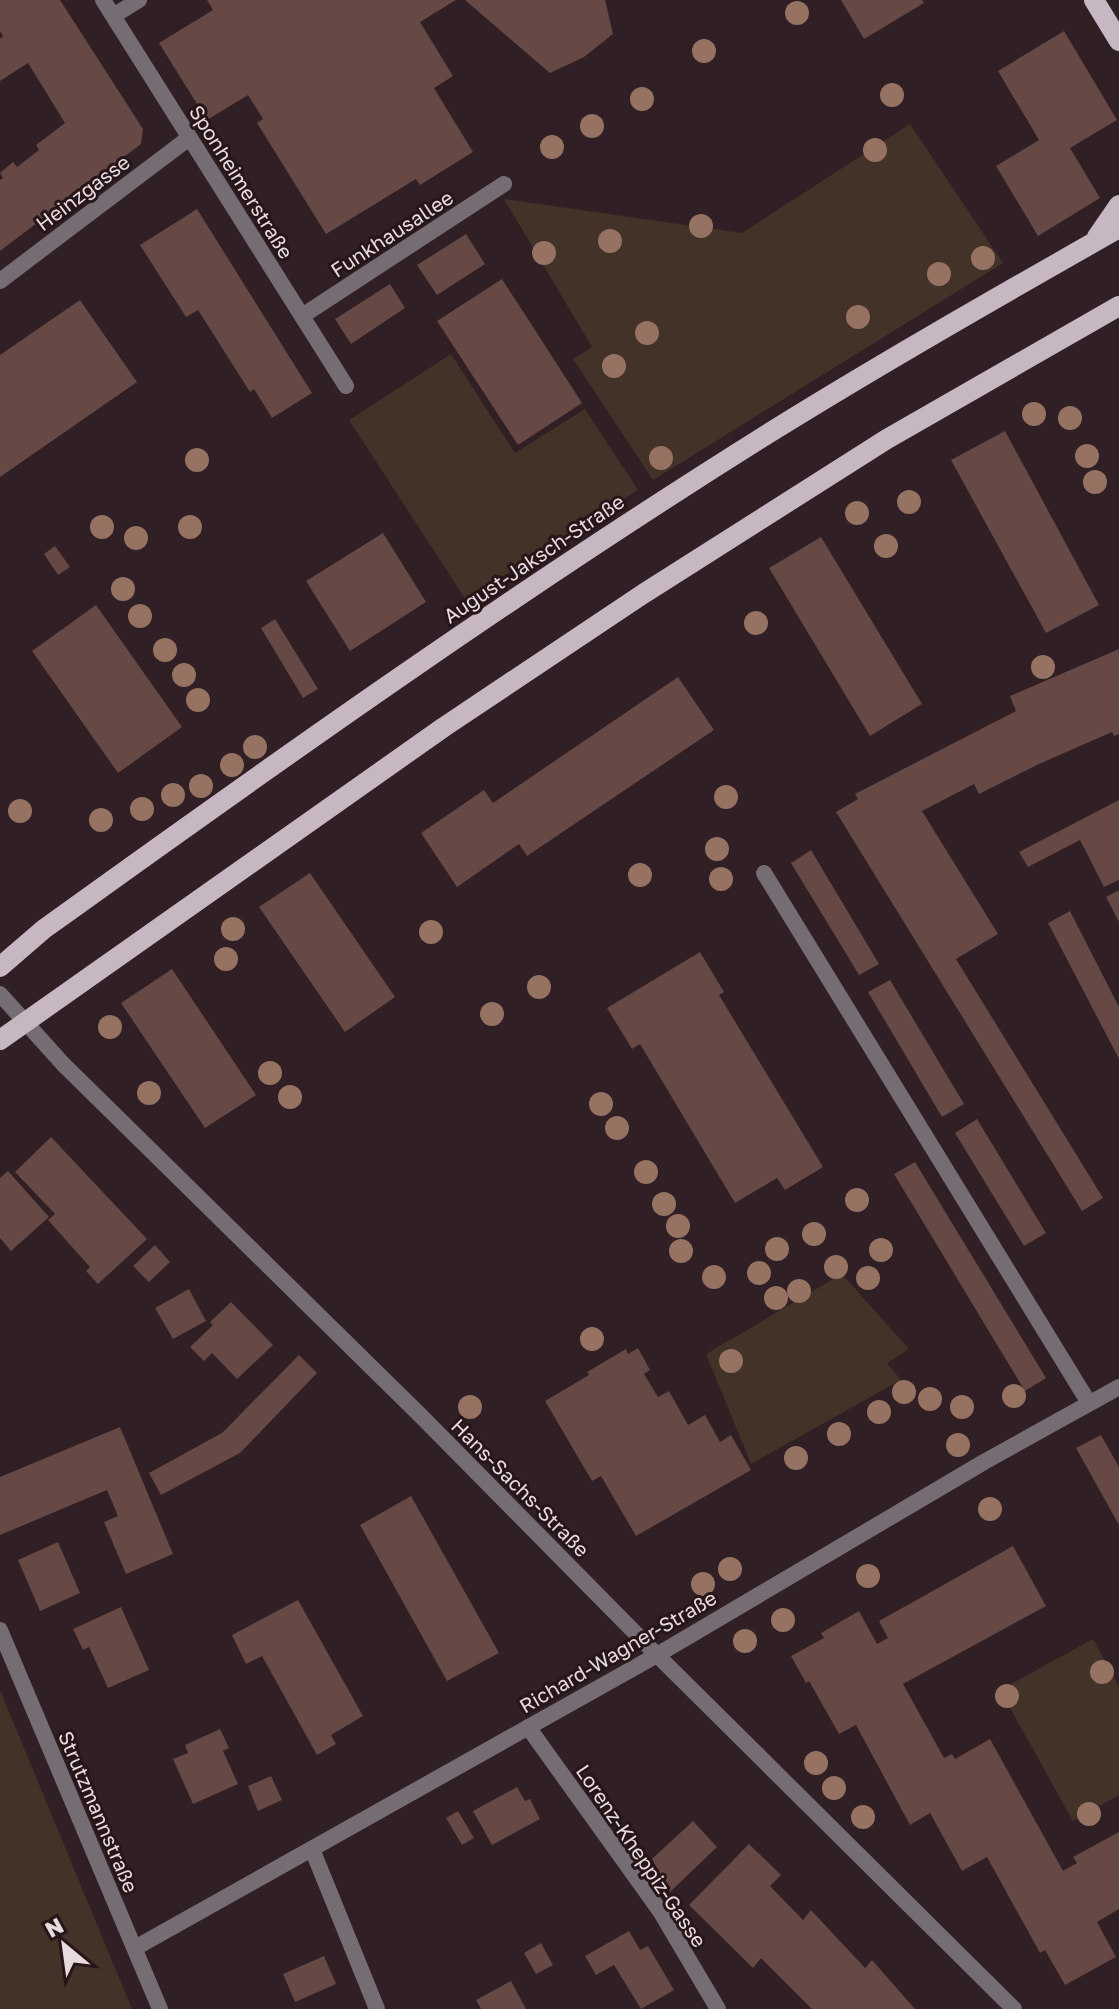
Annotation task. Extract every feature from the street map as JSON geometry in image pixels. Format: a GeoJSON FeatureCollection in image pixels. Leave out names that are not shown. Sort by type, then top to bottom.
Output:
{"type":"FeatureCollection","features":[{"type":"Feature","properties":{"kind":"main road"},"geometry":{"type":"LineString","coordinates":[[1094,0],[1119,41]]}},
{"type":"Feature","properties":{"kind":"main road"},"geometry":{"type":"LineString","coordinates":[[1092,243],[1119,205]]}},
{"type":"Feature","properties":{"kind":"main road","name":"August-Jaksch-Straße"},"geometry":{"type":"LineString","coordinates":[[0,967],[44,929],[333,723],[635,520],[773,431],[1037,273],[1119,228]]}},
{"type":"Feature","properties":{"kind":"main road"},"geometry":{"type":"LineString","coordinates":[[0,1040],[444,727],[643,594],[887,439],[1119,306]]}},
{"type":"Feature","properties":{"kind":"street","name":"Sponheimerstraße"},"geometry":{"type":"LineString","coordinates":[[103,0],[346,386]]}},
{"type":"Feature","properties":{"kind":"street"},"geometry":{"type":"LineString","coordinates":[[113,16],[139,0]]}},
{"type":"Feature","properties":{"kind":"street","name":"Heinzgasse"},"geometry":{"type":"LineString","coordinates":[[0,281],[189,138]]}},
{"type":"Feature","properties":{"kind":"street","name":"Funkhausallee"},"geometry":{"type":"LineString","coordinates":[[302,316],[504,184]]}},
{"type":"Feature","properties":{"kind":"street"},"geometry":{"type":"LineString","coordinates":[[764,873],[1089,1403]]}},
{"type":"Feature","properties":{"kind":"street","name":"Hans-Sachs-Straße"},"geometry":{"type":"LineString","coordinates":[[0,994],[63,1064],[410,1405],[1014,2009]]}},
{"type":"Feature","properties":{"kind":"street","name":"Richard-Wagner-Straße"},"geometry":{"type":"LineString","coordinates":[[135,1948],[657,1655],[1119,1387]]}},
{"type":"Feature","properties":{"kind":"street","name":"Strutzmannstraße"},"geometry":{"type":"LineString","coordinates":[[0,1630],[160,2009]]}},
{"type":"Feature","properties":{"kind":"street","name":"Lorenz-Kheppiz-Gasse"},"geometry":{"type":"LineString","coordinates":[[528,1727],[660,1911],[718,2009]]}},
{"type":"Feature","properties":{"kind":"street"},"geometry":{"type":"LineString","coordinates":[[312,1849],[377,2009]]}},
{"type":"Feature","properties":{"kind":"shaded area"},"geometry":{"type":"Polygon","coordinates":[[[910,124],[1003,263],[653,480],[573,359],[592,347],[504,199],[742,233],[910,124]]]}},
{"type":"Feature","properties":{"kind":"shaded area"},"geometry":{"type":"Polygon","coordinates":[[[451,354],[515,453],[585,409],[638,490],[466,600],[349,420],[451,354]]]}},
{"type":"Feature","properties":{"kind":"shaded area"},"geometry":{"type":"Polygon","coordinates":[[[842,1274],[909,1349],[887,1363],[901,1380],[751,1464],[706,1354],[842,1274]]]}},
{"type":"Feature","properties":{"kind":"shaded area"},"geometry":{"type":"Polygon","coordinates":[[[1093,1639],[1119,1686],[1119,1795],[1073,1821],[1000,1690],[1093,1639]]]}},
{"type":"Feature","properties":{"kind":"shaded area"},"geometry":{"type":"Polygon","coordinates":[[[0,1690],[132,2009],[0,2009],[0,1690]]]}},
{"type":"Feature","properties":{"kind":"building"},"geometry":{"type":"Polygon","coordinates":[[[0,0],[60,0],[143,129],[141,144],[0,251],[0,180],[3,178],[0,173],[13,162],[17,167],[39,150],[36,145],[65,123],[28,63],[0,81],[0,39],[3,36],[0,31],[0,0]]]}},
{"type":"Feature","properties":{"kind":"building"},"geometry":{"type":"Polygon","coordinates":[[[207,0],[456,0],[420,22],[453,76],[434,88],[473,152],[420,185],[416,179],[326,234],[257,123],[263,119],[248,95],[207,120],[159,43],[213,10],[207,0]]]}},
{"type":"Feature","properties":{"kind":"building"},"geometry":{"type":"Polygon","coordinates":[[[465,0],[605,0],[613,34],[584,57],[550,73],[465,0]]]}},
{"type":"Feature","properties":{"kind":"building"},"geometry":{"type":"Polygon","coordinates":[[[841,0],[922,0],[924,3],[864,39],[841,0]]]}},
{"type":"Feature","properties":{"kind":"building"},"geometry":{"type":"Polygon","coordinates":[[[1064,31],[1117,120],[1070,148],[1100,198],[1038,236],[996,166],[1039,140],[998,71],[1064,31]]]}},
{"type":"Feature","properties":{"kind":"building"},"geometry":{"type":"Polygon","coordinates":[[[197,209],[312,393],[272,418],[254,389],[250,392],[198,310],[186,317],[140,245],[197,209]]]}},
{"type":"Feature","properties":{"kind":"building"},"geometry":{"type":"Polygon","coordinates":[[[466,234],[485,264],[437,295],[417,265],[466,234]]]}},
{"type":"Feature","properties":{"kind":"building"},"geometry":{"type":"Polygon","coordinates":[[[502,279],[582,403],[518,445],[437,321],[502,279]]]}},
{"type":"Feature","properties":{"kind":"building"},"geometry":{"type":"Polygon","coordinates":[[[390,284],[405,308],[351,344],[335,319],[390,284]]]}},
{"type":"Feature","properties":{"kind":"building"},"geometry":{"type":"Polygon","coordinates":[[[80,300],[137,382],[0,477],[0,355],[80,300]]]}},
{"type":"Feature","properties":{"kind":"building"},"geometry":{"type":"Polygon","coordinates":[[[1005,431],[1099,605],[1046,633],[951,460],[1005,431]]]}},
{"type":"Feature","properties":{"kind":"building"},"geometry":{"type":"Polygon","coordinates":[[[383,533],[426,602],[350,651],[306,581],[383,533]]]}},
{"type":"Feature","properties":{"kind":"building"},"geometry":{"type":"Polygon","coordinates":[[[821,537],[922,704],[870,736],[769,568],[821,537]]]}},
{"type":"Feature","properties":{"kind":"building"},"geometry":{"type":"Polygon","coordinates":[[[55,546],[70,567],[58,575],[44,554],[55,546]]]}},
{"type":"Feature","properties":{"kind":"building"},"geometry":{"type":"Polygon","coordinates":[[[96,605],[182,727],[118,773],[32,651],[96,605]]]}},
{"type":"Feature","properties":{"kind":"building"},"geometry":{"type":"Polygon","coordinates":[[[275,619],[318,689],[303,698],[261,628],[275,619]]]}},
{"type":"Feature","properties":{"kind":"building"},"geometry":{"type":"Polygon","coordinates":[[[1119,649],[1119,734],[1114,736],[1112,732],[979,794],[974,784],[922,811],[998,934],[956,959],[1103,1198],[1082,1211],[836,812],[858,799],[855,794],[1016,711],[1010,696],[1119,649]]]}},
{"type":"Feature","properties":{"kind":"building"},"geometry":{"type":"Polygon","coordinates":[[[678,677],[714,730],[527,856],[519,844],[457,887],[421,833],[484,790],[493,803],[678,677]]]}},
{"type":"Feature","properties":{"kind":"building"},"geometry":{"type":"Polygon","coordinates":[[[1119,800],[1119,880],[1104,887],[1080,840],[1028,867],[1019,852],[1119,800]]]}},
{"type":"Feature","properties":{"kind":"building"},"geometry":{"type":"Polygon","coordinates":[[[811,850],[879,964],[859,975],[791,863],[811,850]]]}},
{"type":"Feature","properties":{"kind":"building"},"geometry":{"type":"Polygon","coordinates":[[[310,873],[395,997],[345,1032],[259,907],[310,873]]]}},
{"type":"Feature","properties":{"kind":"building"},"geometry":{"type":"Polygon","coordinates":[[[1119,890],[1119,922],[1106,897],[1119,890]]]}},
{"type":"Feature","properties":{"kind":"building"},"geometry":{"type":"Polygon","coordinates":[[[1070,911],[1119,1007],[1119,1059],[1048,923],[1070,911]]]}},
{"type":"Feature","properties":{"kind":"building"},"geometry":{"type":"Polygon","coordinates":[[[700,952],[724,992],[719,995],[823,1167],[785,1190],[777,1178],[735,1203],[640,1044],[632,1049],[607,1008],[700,952]]]}},
{"type":"Feature","properties":{"kind":"building"},"geometry":{"type":"Polygon","coordinates":[[[172,969],[256,1095],[205,1128],[121,1003],[172,969]]]}},
{"type":"Feature","properties":{"kind":"building"},"geometry":{"type":"Polygon","coordinates":[[[890,980],[964,1104],[942,1117],[868,992],[890,980]]]}},
{"type":"Feature","properties":{"kind":"building"},"geometry":{"type":"Polygon","coordinates":[[[977,1119],[1046,1233],[1024,1246],[955,1133],[977,1119]]]}},
{"type":"Feature","properties":{"kind":"building"},"geometry":{"type":"Polygon","coordinates":[[[51,1137],[147,1239],[98,1284],[86,1271],[90,1267],[48,1220],[55,1214],[15,1172],[51,1137]]]}},
{"type":"Feature","properties":{"kind":"building"},"geometry":{"type":"Polygon","coordinates":[[[915,1162],[1046,1378],[1025,1391],[894,1174],[915,1162]]]}},
{"type":"Feature","properties":{"kind":"building"},"geometry":{"type":"Polygon","coordinates":[[[8,1171],[49,1217],[11,1251],[0,1238],[0,1178],[8,1171]]]}},
{"type":"Feature","properties":{"kind":"building"},"geometry":{"type":"Polygon","coordinates":[[[155,1245],[170,1262],[149,1282],[133,1266],[155,1245]]]}},
{"type":"Feature","properties":{"kind":"building"},"geometry":{"type":"Polygon","coordinates":[[[189,1289],[206,1321],[173,1339],[155,1308],[189,1289]]]}},
{"type":"Feature","properties":{"kind":"building"},"geometry":{"type":"Polygon","coordinates":[[[231,1302],[273,1345],[237,1379],[212,1353],[204,1361],[190,1347],[231,1302]]]}},
{"type":"Feature","properties":{"kind":"building"},"geometry":{"type":"Polygon","coordinates":[[[638,1348],[650,1370],[644,1374],[658,1397],[669,1391],[688,1425],[705,1415],[720,1442],[731,1435],[751,1470],[636,1536],[601,1476],[592,1481],[545,1401],[626,1349],[628,1354],[638,1348]]]}},
{"type":"Feature","properties":{"kind":"building"},"geometry":{"type":"Polygon","coordinates":[[[299,1355],[317,1373],[240,1453],[161,1495],[149,1473],[222,1433],[299,1355]]]}},
{"type":"Feature","properties":{"kind":"building"},"geometry":{"type":"Polygon","coordinates":[[[120,1427],[173,1554],[126,1574],[104,1522],[118,1516],[107,1490],[0,1535],[0,1477],[120,1427]]]}},
{"type":"Feature","properties":{"kind":"building"},"geometry":{"type":"Polygon","coordinates":[[[1101,1435],[1119,1467],[1119,1525],[1076,1448],[1101,1435]]]}},
{"type":"Feature","properties":{"kind":"building"},"geometry":{"type":"Polygon","coordinates":[[[411,1496],[499,1653],[447,1681],[360,1525],[411,1496]]]}},
{"type":"Feature","properties":{"kind":"building"},"geometry":{"type":"Polygon","coordinates":[[[58,1542],[80,1593],[40,1611],[18,1560],[58,1542]]]}},
{"type":"Feature","properties":{"kind":"building"},"geometry":{"type":"Polygon","coordinates":[[[1013,1546],[1046,1606],[903,1684],[944,1758],[952,1754],[955,1759],[990,1739],[1063,1871],[1077,1863],[1073,1857],[1119,1832],[1119,1909],[1097,1922],[1116,1957],[1065,1985],[1045,1950],[1040,1953],[987,1857],[962,1871],[930,1813],[910,1825],[856,1725],[839,1734],[791,1656],[824,1638],[821,1633],[859,1611],[877,1644],[888,1638],[879,1621],[1013,1546]]]}},
{"type":"Feature","properties":{"kind":"building"},"geometry":{"type":"Polygon","coordinates":[[[298,1600],[363,1716],[331,1735],[336,1744],[317,1755],[262,1656],[246,1664],[232,1635],[298,1600]]]}},
{"type":"Feature","properties":{"kind":"building"},"geometry":{"type":"Polygon","coordinates":[[[121,1607],[149,1670],[108,1688],[89,1647],[83,1650],[73,1629],[121,1607]]]}},
{"type":"Feature","properties":{"kind":"building"},"geometry":{"type":"Polygon","coordinates":[[[220,1729],[229,1748],[223,1751],[238,1784],[193,1804],[173,1759],[188,1753],[185,1745],[220,1729]]]}},
{"type":"Feature","properties":{"kind":"building"},"geometry":{"type":"Polygon","coordinates":[[[271,1776],[282,1800],[258,1811],[248,1786],[271,1776]]]}},
{"type":"Feature","properties":{"kind":"building"},"geometry":{"type":"Polygon","coordinates":[[[517,1787],[525,1801],[530,1799],[540,1819],[492,1845],[473,1811],[517,1787]]]}},
{"type":"Feature","properties":{"kind":"building"},"geometry":{"type":"Polygon","coordinates":[[[458,1811],[474,1838],[462,1845],[446,1818],[458,1811]]]}},
{"type":"Feature","properties":{"kind":"building"},"geometry":{"type":"Polygon","coordinates":[[[693,1821],[717,1847],[670,1892],[652,1859],[693,1821]]]}},
{"type":"Feature","properties":{"kind":"building"},"geometry":{"type":"Polygon","coordinates":[[[749,1844],[781,1875],[770,1886],[803,1920],[811,1910],[865,1968],[872,1960],[915,2009],[812,2009],[761,1958],[753,1968],[689,1905],[749,1844]]]}},
{"type":"Feature","properties":{"kind":"building"},"geometry":{"type":"Polygon","coordinates":[[[629,1931],[640,1950],[648,1946],[674,1990],[641,2009],[614,1965],[596,1975],[585,1956],[629,1931]]]}},
{"type":"Feature","properties":{"kind":"building"},"geometry":{"type":"Polygon","coordinates":[[[541,1943],[553,1965],[536,1974],[524,1953],[541,1943]]]}},
{"type":"Feature","properties":{"kind":"building"},"geometry":{"type":"Polygon","coordinates":[[[324,1956],[336,1984],[295,2002],[283,1974],[324,1956]]]}},
{"type":"Feature","properties":{"kind":"building"},"geometry":{"type":"Polygon","coordinates":[[[511,1981],[526,2009],[481,2009],[476,2000],[511,1981]]]}}]}
